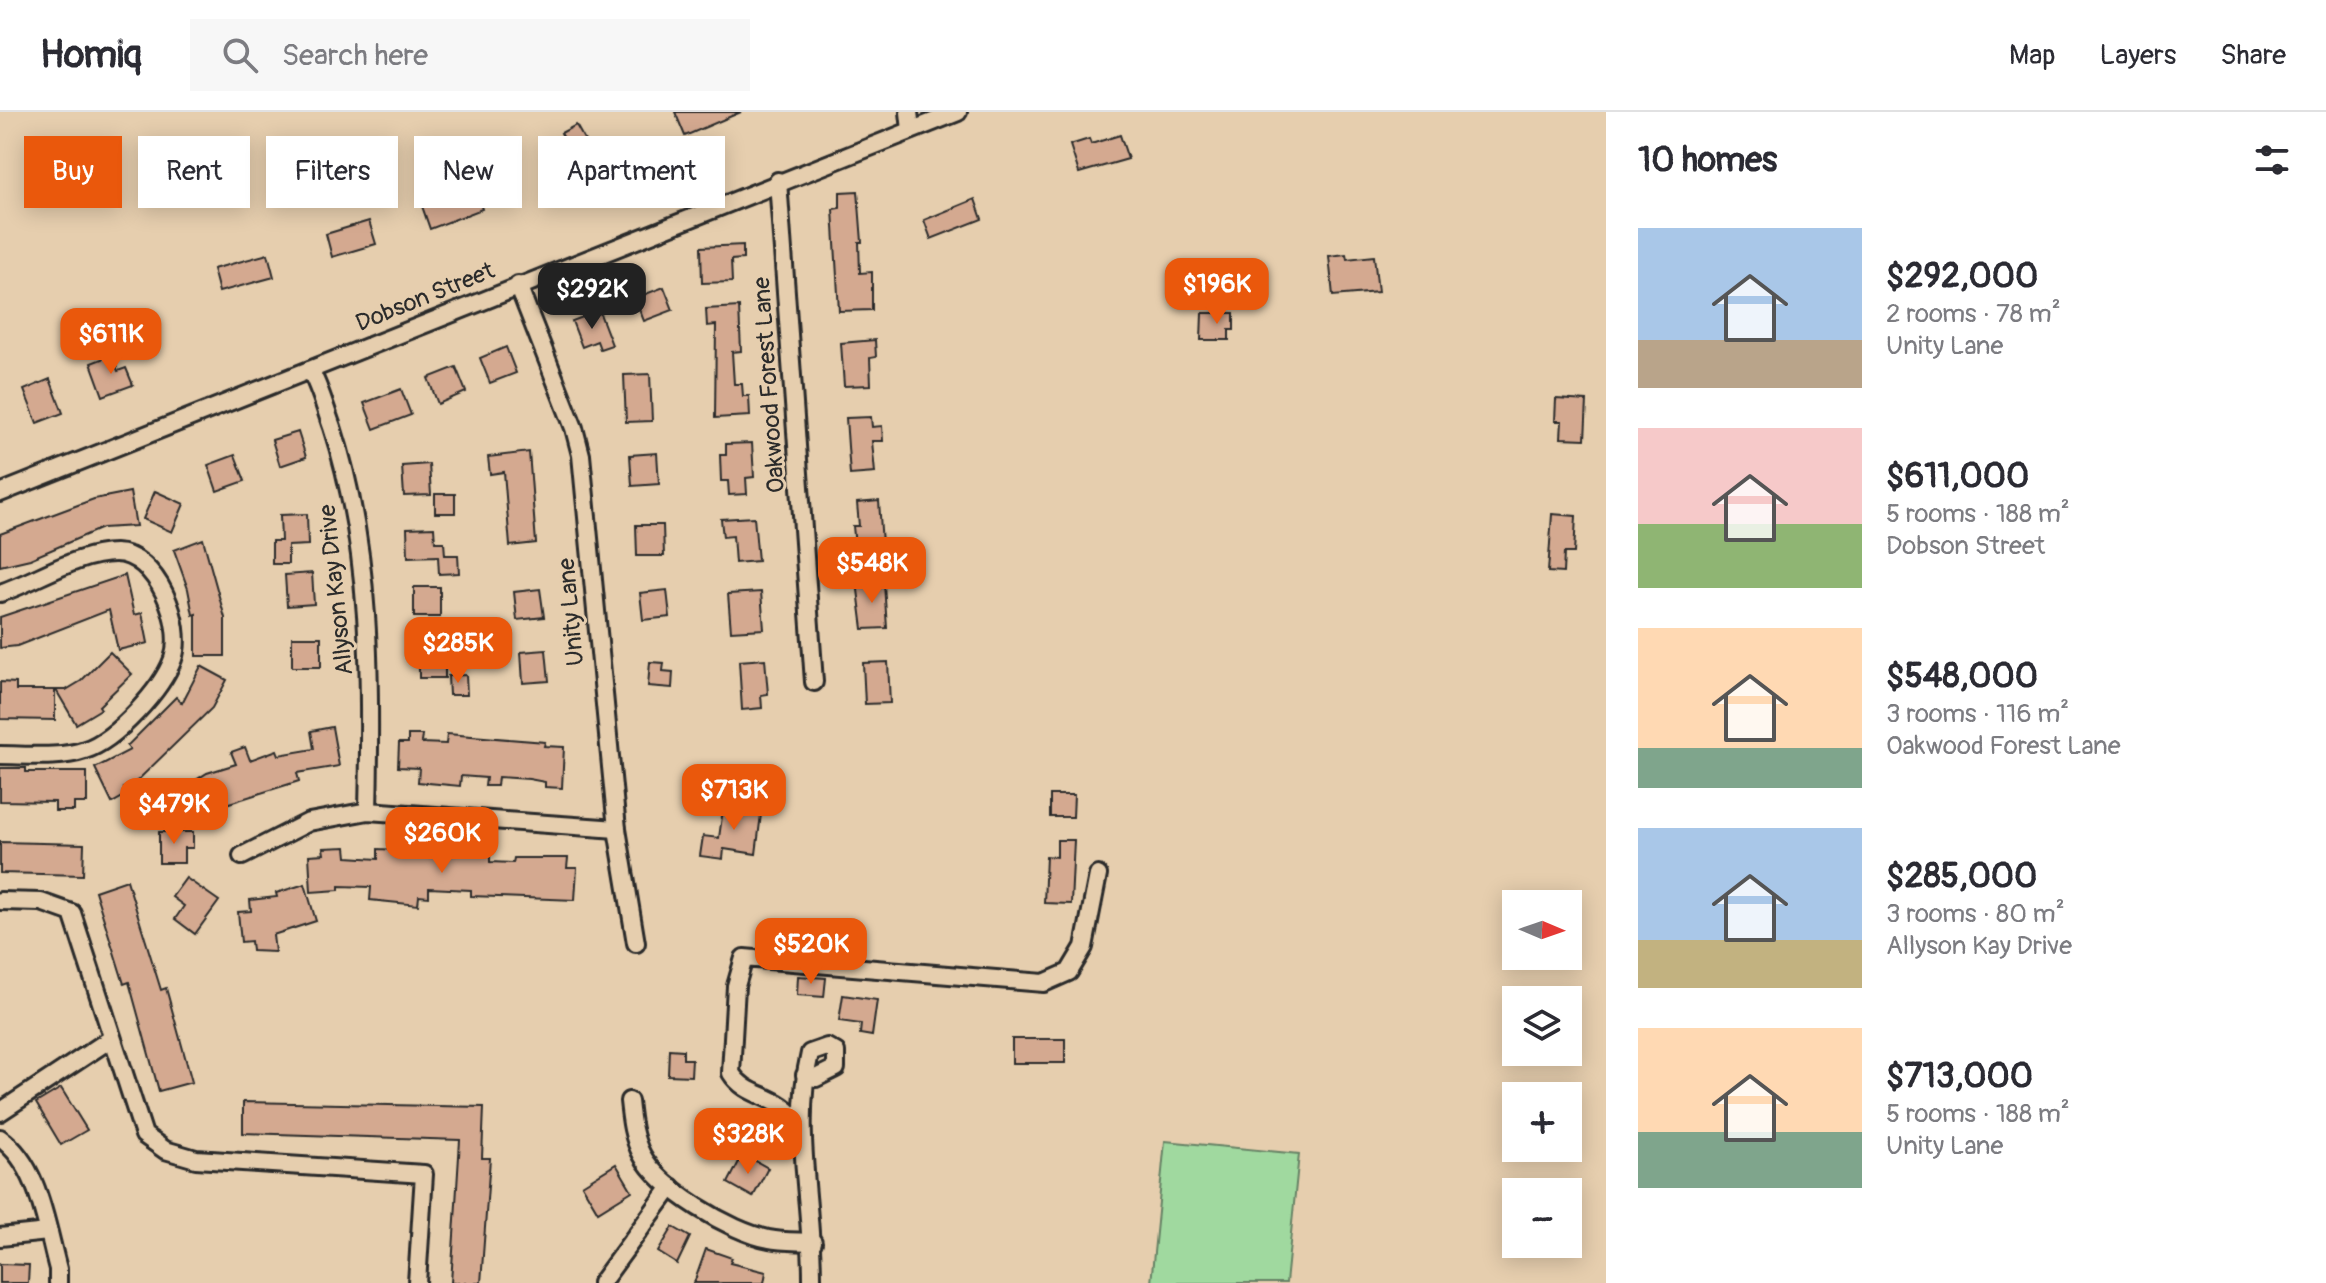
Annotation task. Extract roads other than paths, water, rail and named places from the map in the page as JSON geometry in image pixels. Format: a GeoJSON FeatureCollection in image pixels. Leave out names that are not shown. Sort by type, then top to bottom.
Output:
{"type":"FeatureCollection","features":[{"type":"Feature","properties":{"kind":"street"},"geometry":{"type":"LineString","coordinates":[[909,112],[911,130]]}},
{"type":"Feature","properties":{"kind":"street","name":"Dobson Street"},"geometry":{"type":"LineString","coordinates":[[0,493],[778,181],[958,112]]}},
{"type":"Feature","properties":{"kind":"street","name":"Oakwood Forest Lane"},"geometry":{"type":"LineString","coordinates":[[778,181],[814,682]]}},
{"type":"Feature","properties":{"kind":"street","name":"Unity Lane"},"geometry":{"type":"LineString","coordinates":[[518,285],[574,428],[581,455],[617,829],[636,943]]}},
{"type":"Feature","properties":{"kind":"street","name":"Allyson Kay Drive"},"geometry":{"type":"LineString","coordinates":[[310,370],[345,467],[350,495],[368,633],[368,811]]}},
{"type":"Feature","properties":{"kind":"street"},"geometry":{"type":"LineString","coordinates":[[0,593],[102,555],[131,555],[143,563],[161,585],[173,633],[174,655],[139,708],[97,745],[69,753],[0,755]]}},
{"type":"Feature","properties":{"kind":"street"},"geometry":{"type":"LineString","coordinates":[[242,856],[309,822],[368,811],[617,829]]}},
{"type":"Feature","properties":{"kind":"street"},"geometry":{"type":"LineString","coordinates":[[800,1125],[788,1108],[764,1094],[749,1091],[731,1073],[736,986],[744,958],[1044,983],[1069,972],[1084,947],[1098,875]]}},
{"type":"Feature","properties":{"kind":"street"},"geometry":{"type":"LineString","coordinates":[[0,901],[41,902],[72,913],[144,1135],[165,1150],[196,1159],[424,1174],[417,1283]]}},
{"type":"Feature","properties":{"kind":"street"},"geometry":{"type":"LineString","coordinates":[[0,1112],[112,1038]]}},
{"type":"Feature","properties":{"kind":"street"},"geometry":{"type":"LineString","coordinates":[[805,1075],[800,1125],[813,1242],[812,1283]]}},
{"type":"Feature","properties":{"kind":"street"},"geometry":{"type":"LineString","coordinates":[[629,1101],[633,1132],[643,1157],[671,1187],[722,1221],[753,1234],[813,1242]]}},
{"type":"Feature","properties":{"kind":"street"},"geometry":{"type":"LineString","coordinates":[[0,1138],[14,1148],[32,1179],[58,1269],[58,1283]]}},
{"type":"Feature","properties":{"kind":"street"},"geometry":{"type":"LineString","coordinates":[[601,1283],[671,1187]]}},
{"type":"Feature","properties":{"kind":"street"},"geometry":{"type":"LineString","coordinates":[[0,1237],[48,1232]]}}]}
